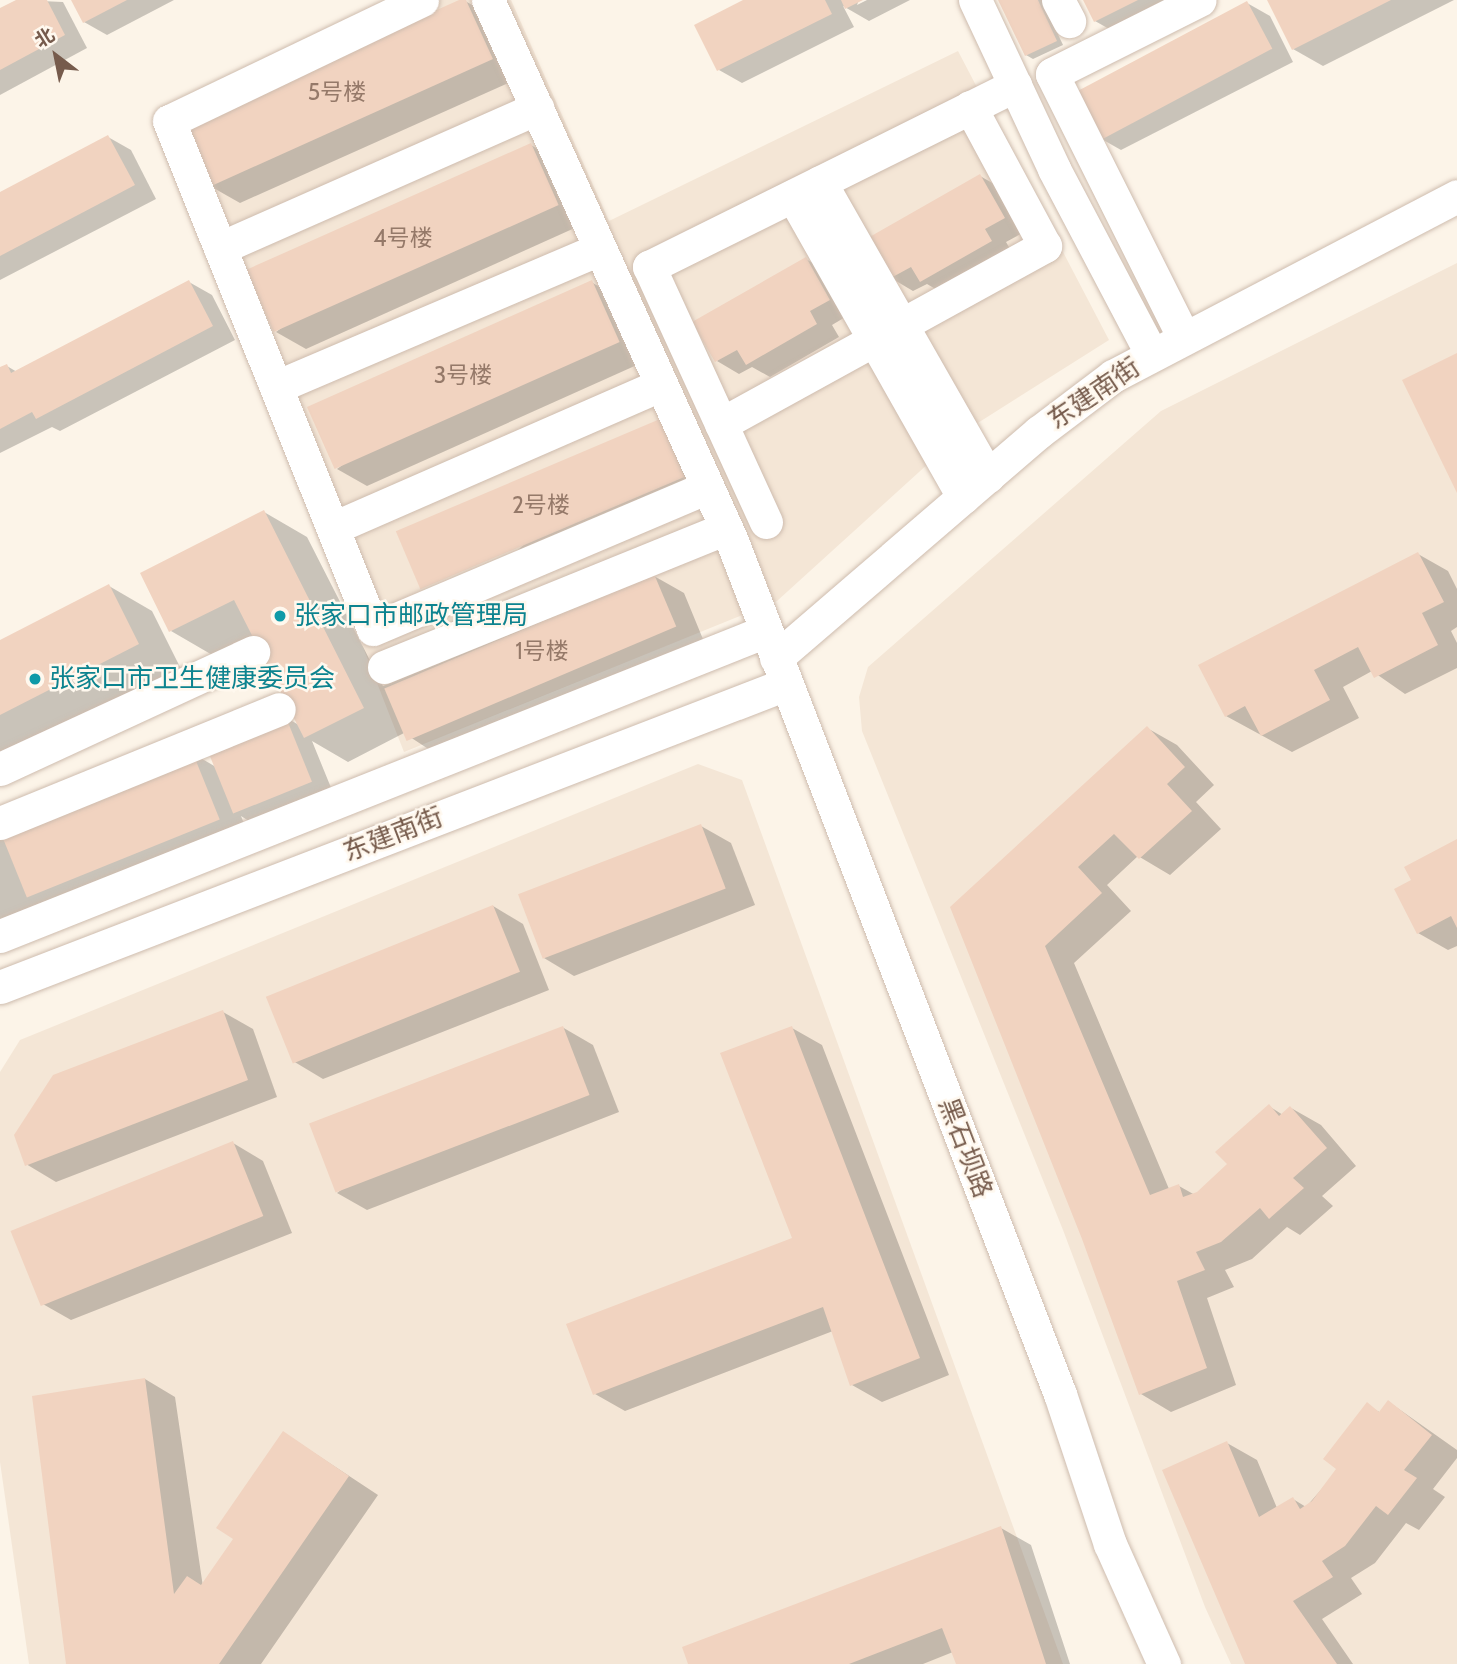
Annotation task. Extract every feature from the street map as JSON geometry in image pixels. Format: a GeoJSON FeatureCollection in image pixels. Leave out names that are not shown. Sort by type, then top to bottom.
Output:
{"type":"FeatureCollection","features":[{"type":"Feature","properties":{"kind":"street"},"geometry":{"type":"LineString","coordinates":[[422,0],[169,121],[373,629],[707,487]]}},
{"type":"Feature","properties":{"kind":"street","name":"黑石坝路"},"geometry":{"type":"LineString","coordinates":[[488,0],[726,528],[1060,1394],[1110,1544],[1164,1664]]}},
{"type":"Feature","properties":{"kind":"street"},"geometry":{"type":"LineString","coordinates":[[975,0],[1015,85],[1152,355]]}},
{"type":"Feature","properties":{"kind":"street"},"geometry":{"type":"LineString","coordinates":[[1184,338],[1052,74],[1200,0]]}},
{"type":"Feature","properties":{"kind":"street"},"geometry":{"type":"LineString","coordinates":[[766,522],[649,267],[1015,85]]}},
{"type":"Feature","properties":{"kind":"street"},"geometry":{"type":"LineString","coordinates":[[721,424],[1045,246],[970,107]]}},
{"type":"Feature","properties":{"kind":"street"},"geometry":{"type":"LineString","coordinates":[[220,248],[537,108]]}},
{"type":"Feature","properties":{"kind":"street"},"geometry":{"type":"LineString","coordinates":[[806,189],[976,487]]}},
{"type":"Feature","properties":{"kind":"street","name":"东建南街"},"geometry":{"type":"LineString","coordinates":[[0,987],[776,658],[976,487],[1113,376],[1457,196]]}},
{"type":"Feature","properties":{"kind":"street"},"geometry":{"type":"LineString","coordinates":[[276,387],[600,249]]}},
{"type":"Feature","properties":{"kind":"street"},"geometry":{"type":"LineString","coordinates":[[332,528],[661,385]]}},
{"type":"Feature","properties":{"kind":"street"},"geometry":{"type":"LineString","coordinates":[[384,667],[726,528]]}},
{"type":"Feature","properties":{"kind":"street"},"geometry":{"type":"LineString","coordinates":[[0,769],[253,652]]}},
{"type":"Feature","properties":{"kind":"street","name":"东建南街"},"geometry":{"type":"LineString","coordinates":[[0,936],[776,658]]}},
{"type":"Feature","properties":{"kind":"street"},"geometry":{"type":"LineString","coordinates":[[0,823],[279,709]]}},
{"type":"Feature","properties":{"kind":"shaded area"},"geometry":{"type":"Polygon","coordinates":[[[385,0],[511,0],[609,221],[958,51],[1109,340],[962,433],[777,601],[404,752],[155,115],[385,0]]]}},
{"type":"Feature","properties":{"kind":"shaded area"},"geometry":{"type":"Polygon","coordinates":[[[1457,263],[1457,1664],[1231,1664],[1205,1607],[1063,1230],[862,731],[859,697],[868,667],[1161,411],[1457,263]]]}},
{"type":"Feature","properties":{"kind":"shaded area"},"geometry":{"type":"Polygon","coordinates":[[[698,764],[742,780],[1063,1664],[29,1664],[0,1462],[0,1072],[20,1040],[698,764]]]}},
{"type":"Feature","properties":{"kind":"building"},"geometry":{"type":"Polygon","coordinates":[[[16,0],[47,0],[65,35],[0,70],[0,8],[16,0]]]}},
{"type":"Feature","properties":{"kind":"building"},"geometry":{"type":"Polygon","coordinates":[[[71,0],[127,0],[83,23],[71,0]]]}},
{"type":"Feature","properties":{"kind":"building"},"geometry":{"type":"Polygon","coordinates":[[[459,0],[466,0],[493,59],[209,187],[181,125],[459,0]]]}},
{"type":"Feature","properties":{"kind":"building"},"geometry":{"type":"Polygon","coordinates":[[[743,0],[825,0],[832,14],[717,71],[694,25],[743,0]]]}},
{"type":"Feature","properties":{"kind":"building"},"geometry":{"type":"Polygon","coordinates":[[[841,0],[863,0],[845,9],[841,0]]]}},
{"type":"Feature","properties":{"kind":"building"},"geometry":{"type":"Polygon","coordinates":[[[998,0],[1038,0],[1057,41],[1025,56],[998,0]]]}},
{"type":"Feature","properties":{"kind":"building"},"geometry":{"type":"Polygon","coordinates":[[[1083,0],[1138,0],[1094,22],[1083,0]]]}},
{"type":"Feature","properties":{"kind":"building"},"geometry":{"type":"Polygon","coordinates":[[[1267,0],[1391,0],[1292,50],[1267,0]]]}},
{"type":"Feature","properties":{"kind":"building"},"geometry":{"type":"Polygon","coordinates":[[[1247,1],[1272,49],[1098,141],[1073,93],[1247,1]]]}},
{"type":"Feature","properties":{"kind":"building"},"geometry":{"type":"Polygon","coordinates":[[[108,135],[135,185],[0,256],[0,192],[108,135]]]}},
{"type":"Feature","properties":{"kind":"building"},"geometry":{"type":"Polygon","coordinates":[[[531,143],[559,205],[274,332],[246,270],[531,143]]]}},
{"type":"Feature","properties":{"kind":"building"},"geometry":{"type":"Polygon","coordinates":[[[980,174],[1005,218],[985,229],[992,241],[920,282],[911,267],[889,279],[866,239],[980,174]]]}},
{"type":"Feature","properties":{"kind":"building"},"geometry":{"type":"Polygon","coordinates":[[[806,257],[830,300],[810,311],[817,324],[746,365],[737,350],[715,362],[692,322],[806,257]]]}},
{"type":"Feature","properties":{"kind":"building"},"geometry":{"type":"Polygon","coordinates":[[[189,280],[213,326],[36,419],[32,412],[0,429],[0,367],[7,364],[11,373],[189,280]]]}},
{"type":"Feature","properties":{"kind":"building"},"geometry":{"type":"Polygon","coordinates":[[[592,280],[620,342],[335,469],[307,407],[592,280]]]}},
{"type":"Feature","properties":{"kind":"building"},"geometry":{"type":"Polygon","coordinates":[[[1457,353],[1457,493],[1402,380],[1457,353]]]}},
{"type":"Feature","properties":{"kind":"building"},"geometry":{"type":"Polygon","coordinates":[[[660,419],[685,477],[420,589],[396,531],[660,419]]]}},
{"type":"Feature","properties":{"kind":"building","name":"张家口市邮政管理局"},"geometry":{"type":"Polygon","coordinates":[[[264,510],[364,708],[304,738],[234,600],[169,632],[140,573],[264,510]]]}},
{"type":"Feature","properties":{"kind":"building"},"geometry":{"type":"Polygon","coordinates":[[[1418,552],[1444,602],[1422,613],[1438,645],[1374,678],[1358,647],[1314,670],[1330,700],[1261,736],[1245,706],[1225,717],[1198,665],[1418,552]]]}},
{"type":"Feature","properties":{"kind":"building"},"geometry":{"type":"Polygon","coordinates":[[[654,574],[676,626],[407,741],[384,688],[654,574]]]}},
{"type":"Feature","properties":{"kind":"building","name":"张家口市卫生健康委员会"},"geometry":{"type":"Polygon","coordinates":[[[109,584],[139,644],[0,715],[0,640],[109,584]]]}},
{"type":"Feature","properties":{"kind":"building"},"geometry":{"type":"Polygon","coordinates":[[[285,715],[312,782],[233,814],[206,747],[285,715]]]}},
{"type":"Feature","properties":{"kind":"building"},"geometry":{"type":"Polygon","coordinates":[[[1147,726],[1185,767],[1167,784],[1192,811],[1139,859],[1114,834],[1078,867],[1102,893],[1045,946],[1150,1195],[1179,1184],[1183,1197],[1197,1192],[1227,1164],[1215,1152],[1269,1104],[1279,1116],[1290,1106],[1327,1148],[1293,1178],[1304,1188],[1269,1219],[1260,1208],[1221,1242],[1196,1252],[1205,1270],[1177,1281],[1207,1368],[1139,1395],[1082,1239],[950,907],[1147,726]]]}},
{"type":"Feature","properties":{"kind":"building"},"geometry":{"type":"Polygon","coordinates":[[[192,751],[220,820],[27,898],[0,829],[192,751]]]}},
{"type":"Feature","properties":{"kind":"building"},"geometry":{"type":"Polygon","coordinates":[[[701,824],[726,888],[543,959],[518,894],[701,824]]]}},
{"type":"Feature","properties":{"kind":"building"},"geometry":{"type":"Polygon","coordinates":[[[1457,839],[1457,928],[1451,916],[1417,934],[1394,889],[1411,880],[1404,867],[1457,839]]]}},
{"type":"Feature","properties":{"kind":"building"},"geometry":{"type":"Polygon","coordinates":[[[493,905],[520,972],[293,1064],[266,997],[493,905]]]}},
{"type":"Feature","properties":{"kind":"building"},"geometry":{"type":"Polygon","coordinates":[[[223,1010],[248,1080],[25,1166],[14,1135],[53,1075],[223,1010]]]}},
{"type":"Feature","properties":{"kind":"building"},"geometry":{"type":"Polygon","coordinates":[[[563,1026],[590,1095],[336,1193],[309,1123],[563,1026]]]}},
{"type":"Feature","properties":{"kind":"building"},"geometry":{"type":"Polygon","coordinates":[[[792,1026],[920,1358],[850,1386],[823,1307],[593,1395],[566,1324],[792,1238],[720,1053],[792,1026]]]}},
{"type":"Feature","properties":{"kind":"building"},"geometry":{"type":"Polygon","coordinates":[[[233,1141],[263,1216],[41,1306],[10,1231],[233,1141]]]}},
{"type":"Feature","properties":{"kind":"building"},"geometry":{"type":"Polygon","coordinates":[[[145,1378],[174,1594],[187,1576],[201,1585],[233,1539],[216,1528],[283,1431],[349,1476],[219,1664],[66,1664],[32,1396],[145,1378]]]}},
{"type":"Feature","properties":{"kind":"building"},"geometry":{"type":"Polygon","coordinates":[[[1388,1400],[1432,1435],[1404,1470],[1417,1478],[1388,1515],[1376,1506],[1345,1546],[1322,1561],[1333,1577],[1293,1601],[1337,1664],[1245,1664],[1162,1470],[1227,1441],[1259,1517],[1293,1497],[1300,1509],[1312,1501],[1336,1469],[1323,1459],[1367,1402],[1379,1412],[1388,1400]]]}},
{"type":"Feature","properties":{"kind":"building"},"geometry":{"type":"Polygon","coordinates":[[[1001,1526],[1046,1664],[956,1664],[942,1628],[849,1664],[688,1664],[682,1647],[1001,1526]]]}},
{"type":"Feature","properties":{"kind":"place","name":"张家口市邮政管理局"},"geometry":{"type":"Point","coordinates":[280,616]}},
{"type":"Feature","properties":{"kind":"place","name":"张家口市卫生健康委员会"},"geometry":{"type":"Point","coordinates":[35,679]}}]}
